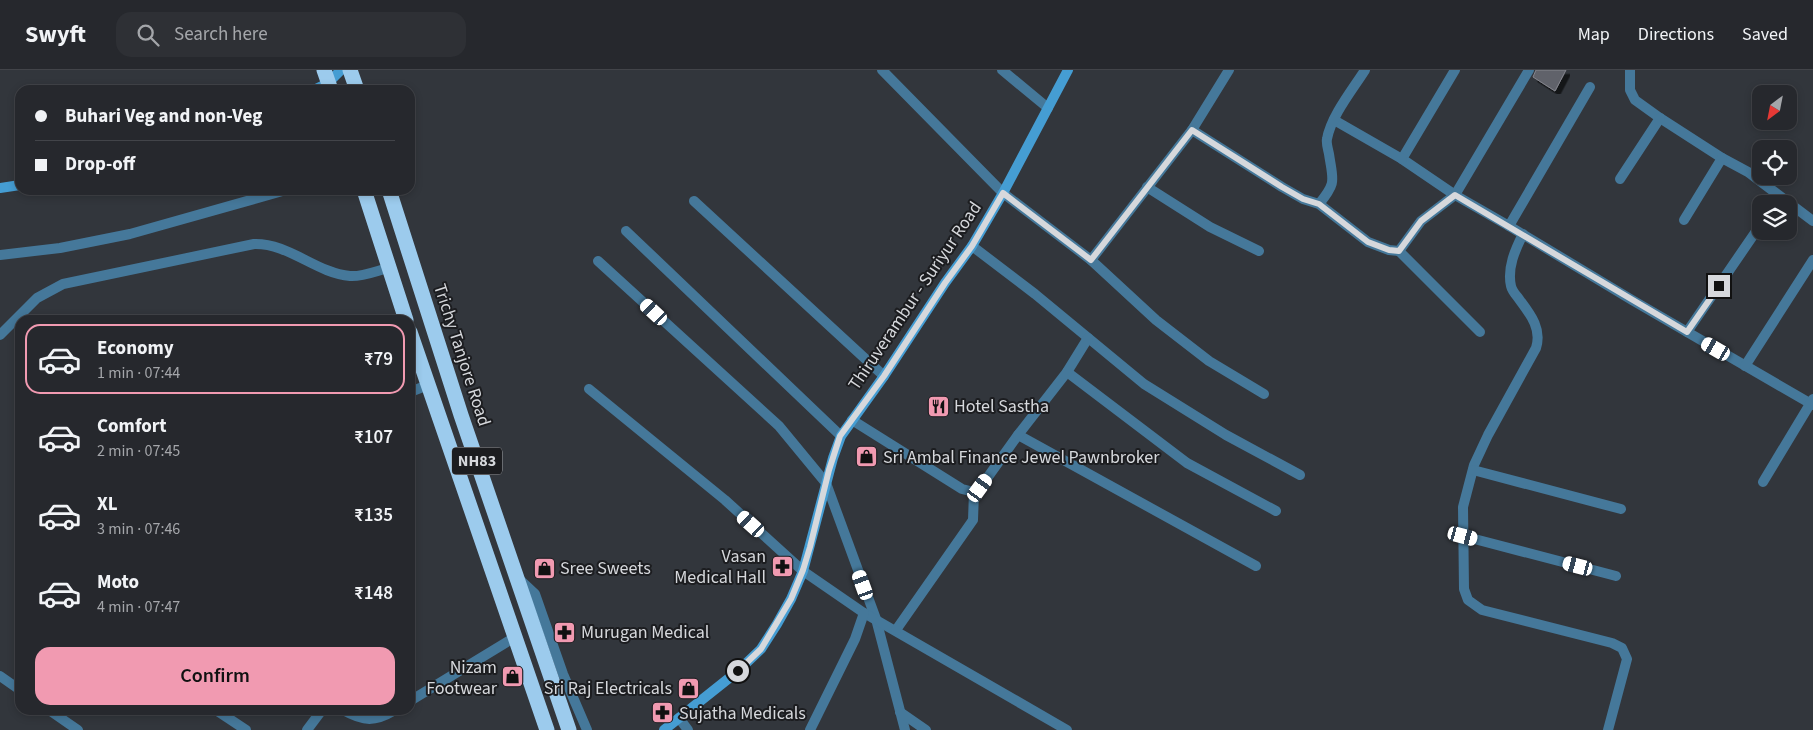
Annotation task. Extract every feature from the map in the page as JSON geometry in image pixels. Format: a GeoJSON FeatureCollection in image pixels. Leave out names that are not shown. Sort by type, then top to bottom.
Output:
{"type":"FeatureCollection","features":[{"type":"Feature","properties":{"kind":"highway"},"geometry":{"type":"LineString","coordinates":[[350,70],[355,85]]}},
{"type":"Feature","properties":{"kind":"highway"},"geometry":{"type":"LineString","coordinates":[[366,195],[404,315]]}},
{"type":"Feature","properties":{"kind":"highway","name":"Trichy Tanjore Road"},"geometry":{"type":"LineString","coordinates":[[391,195],[461,415],[569,730]]}},
{"type":"Feature","properties":{"kind":"highway","name":"NH83"},"geometry":{"type":"LineString","coordinates":[[415,347],[547,730]]}},
{"type":"Feature","properties":{"kind":"main road"},"geometry":{"type":"LineString","coordinates":[[328,81],[341,70]]}},
{"type":"Feature","properties":{"kind":"main road","name":"Thiruverambur - Suriyur Road"},"geometry":{"type":"LineString","coordinates":[[664,730],[738,671],[761,649],[791,599],[803,570],[840,436],[884,376],[945,283],[972,246],[1003,193],[1068,70]]}},
{"type":"Feature","properties":{"kind":"main road"},"geometry":{"type":"LineString","coordinates":[[0,188],[15,186]]}},
{"type":"Feature","properties":{"kind":"street"},"geometry":{"type":"LineString","coordinates":[[882,70],[1003,193],[1091,260],[1156,320],[1209,361],[1264,394]]}},
{"type":"Feature","properties":{"kind":"street"},"geometry":{"type":"LineString","coordinates":[[1002,70],[1048,108]]}},
{"type":"Feature","properties":{"kind":"street"},"geometry":{"type":"LineString","coordinates":[[1091,260],[1192,130],[1229,70]]}},
{"type":"Feature","properties":{"kind":"street"},"geometry":{"type":"LineString","coordinates":[[1319,204],[1329,191],[1334,179],[1326,140],[1334,120],[1365,70]]}},
{"type":"Feature","properties":{"kind":"street"},"geometry":{"type":"LineString","coordinates":[[1402,159],[1455,70]]}},
{"type":"Feature","properties":{"kind":"street"},"geometry":{"type":"LineString","coordinates":[[1399,251],[1421,221],[1455,195],[1529,70]]}},
{"type":"Feature","properties":{"kind":"street"},"geometry":{"type":"LineString","coordinates":[[1630,70],[1631,95],[1635,100],[1722,158],[1748,172],[1773,195]]}},
{"type":"Feature","properties":{"kind":"street"},"geometry":{"type":"LineString","coordinates":[[1508,226],[1590,87]]}},
{"type":"Feature","properties":{"kind":"street"},"geometry":{"type":"LineString","coordinates":[[1620,179],[1660,118]]}},
{"type":"Feature","properties":{"kind":"street"},"geometry":{"type":"LineString","coordinates":[[1334,120],[1402,159],[1455,195],[1745,366],[1812,403],[1763,482]]}},
{"type":"Feature","properties":{"kind":"street"},"geometry":{"type":"LineString","coordinates":[[1192,130],[1282,187],[1303,199],[1319,204],[1368,242],[1389,250],[1399,251],[1480,332]]}},
{"type":"Feature","properties":{"kind":"street"},"geometry":{"type":"LineString","coordinates":[[1684,220],[1722,158]]}},
{"type":"Feature","properties":{"kind":"street"},"geometry":{"type":"LineString","coordinates":[[1147,186],[1210,227],[1259,251]]}},
{"type":"Feature","properties":{"kind":"street"},"geometry":{"type":"LineString","coordinates":[[0,255],[60,248],[130,234],[268,195]]}},
{"type":"Feature","properties":{"kind":"street"},"geometry":{"type":"LineString","coordinates":[[694,201],[884,376]]}},
{"type":"Feature","properties":{"kind":"street"},"geometry":{"type":"LineString","coordinates":[[1797,212],[1813,222]]}},
{"type":"Feature","properties":{"kind":"street"},"geometry":{"type":"LineString","coordinates":[[626,231],[840,436]]}},
{"type":"Feature","properties":{"kind":"street"},"geometry":{"type":"LineString","coordinates":[[1524,234],[1515,251],[1510,275],[1511,289],[1538,329],[1539,339],[1536,348],[1488,435],[1473,470],[1463,507],[1464,589],[1468,600],[1482,610],[1612,643],[1622,648],[1627,659],[1608,730]]}},
{"type":"Feature","properties":{"kind":"street"},"geometry":{"type":"LineString","coordinates":[[1687,332],[1752,237]]}},
{"type":"Feature","properties":{"kind":"street"},"geometry":{"type":"LineString","coordinates":[[20,315],[37,298],[64,284],[254,244],[277,247],[334,273],[352,276],[388,268]]}},
{"type":"Feature","properties":{"kind":"street"},"geometry":{"type":"LineString","coordinates":[[972,246],[1035,294],[1144,384],[1226,435],[1300,475]]}},
{"type":"Feature","properties":{"kind":"street"},"geometry":{"type":"LineString","coordinates":[[1745,366],[1813,260]]}},
{"type":"Feature","properties":{"kind":"street"},"geometry":{"type":"LineString","coordinates":[[598,261],[779,426],[826,483],[876,619],[905,730]]}},
{"type":"Feature","properties":{"kind":"street"},"geometry":{"type":"LineString","coordinates":[[0,335],[15,320]]}},
{"type":"Feature","properties":{"kind":"street"},"geometry":{"type":"LineString","coordinates":[[852,420],[962,489],[974,492],[980,488],[1067,372],[1088,338]]}},
{"type":"Feature","properties":{"kind":"street"},"geometry":{"type":"LineString","coordinates":[[1067,372],[1188,463],[1276,512]]}},
{"type":"Feature","properties":{"kind":"street"},"geometry":{"type":"LineString","coordinates":[[415,390],[428,385]]}},
{"type":"Feature","properties":{"kind":"street"},"geometry":{"type":"LineString","coordinates":[[589,389],[724,500],[803,570],[864,613],[1067,730]]}},
{"type":"Feature","properties":{"kind":"street"},"geometry":{"type":"LineString","coordinates":[[1018,435],[1256,566]]}},
{"type":"Feature","properties":{"kind":"street"},"geometry":{"type":"LineString","coordinates":[[1473,470],[1621,510]]}},
{"type":"Feature","properties":{"kind":"street"},"geometry":{"type":"LineString","coordinates":[[896,630],[973,520],[974,492]]}},
{"type":"Feature","properties":{"kind":"street"},"geometry":{"type":"LineString","coordinates":[[1463,536],[1616,576]]}},
{"type":"Feature","properties":{"kind":"street"},"geometry":{"type":"LineString","coordinates":[[517,578],[535,594],[587,730]]}},
{"type":"Feature","properties":{"kind":"street"},"geometry":{"type":"LineString","coordinates":[[810,730],[855,639],[864,613]]}},
{"type":"Feature","properties":{"kind":"street"},"geometry":{"type":"LineString","coordinates":[[415,698],[515,637]]}},
{"type":"Feature","properties":{"kind":"street"},"geometry":{"type":"LineString","coordinates":[[0,676],[15,686]]}},
{"type":"Feature","properties":{"kind":"street"},"geometry":{"type":"LineString","coordinates":[[900,712],[926,730]]}},
{"type":"Feature","properties":{"kind":"street"},"geometry":{"type":"LineString","coordinates":[[56,715],[78,730]]}},
{"type":"Feature","properties":{"kind":"street"},"geometry":{"type":"LineString","coordinates":[[224,715],[246,730]]}},
{"type":"Feature","properties":{"kind":"street"},"geometry":{"type":"LineString","coordinates":[[308,730],[318,715]]}},
{"type":"Feature","properties":{"kind":"street"},"geometry":{"type":"LineString","coordinates":[[352,715],[376,720],[386,715]]}},
{"type":"Feature","properties":{"kind":"street"},"geometry":{"type":"LineString","coordinates":[[679,718],[688,730]]}},
{"type":"Feature","properties":{"kind":"building"},"geometry":{"type":"Polygon","coordinates":[[[1536,70],[1566,70],[1555,91],[1533,77],[1536,70]]]}},
{"type":"Feature","properties":{"kind":"place","name":"Hotel Sastha"},"geometry":{"type":"Point","coordinates":[938,406]}},
{"type":"Feature","properties":{"kind":"place","name":"Sri Ambal Finance Jewel Pawnbroker"},"geometry":{"type":"Point","coordinates":[867,457]}},
{"type":"Feature","properties":{"kind":"place","name":"Vasan Medical Hall"},"geometry":{"type":"Point","coordinates":[782,566]}},
{"type":"Feature","properties":{"kind":"place","name":"Sree Sweets"},"geometry":{"type":"Point","coordinates":[544,568]}},
{"type":"Feature","properties":{"kind":"place","name":"Murugan Medical"},"geometry":{"type":"Point","coordinates":[565,632]}},
{"type":"Feature","properties":{"kind":"place","name":"Nizam Footwear"},"geometry":{"type":"Point","coordinates":[513,677]}},
{"type":"Feature","properties":{"kind":"place","name":"Sri Raj Electricals"},"geometry":{"type":"Point","coordinates":[688,688]}},
{"type":"Feature","properties":{"kind":"place","name":"Sujatha Medicals"},"geometry":{"type":"Point","coordinates":[663,713]}},
{"type":"Feature","properties":{"kind":"route"},"geometry":{"type":"LineString","coordinates":[[738,671],[761,649],[791,599],[810,547],[829,470],[840,436],[884,376],[945,283],[972,246],[1003,193],[1091,260],[1192,130],[1282,187],[1303,199],[1319,204],[1377,247],[1399,251],[1421,221],[1455,195],[1687,332],[1719,286]]}}]}
